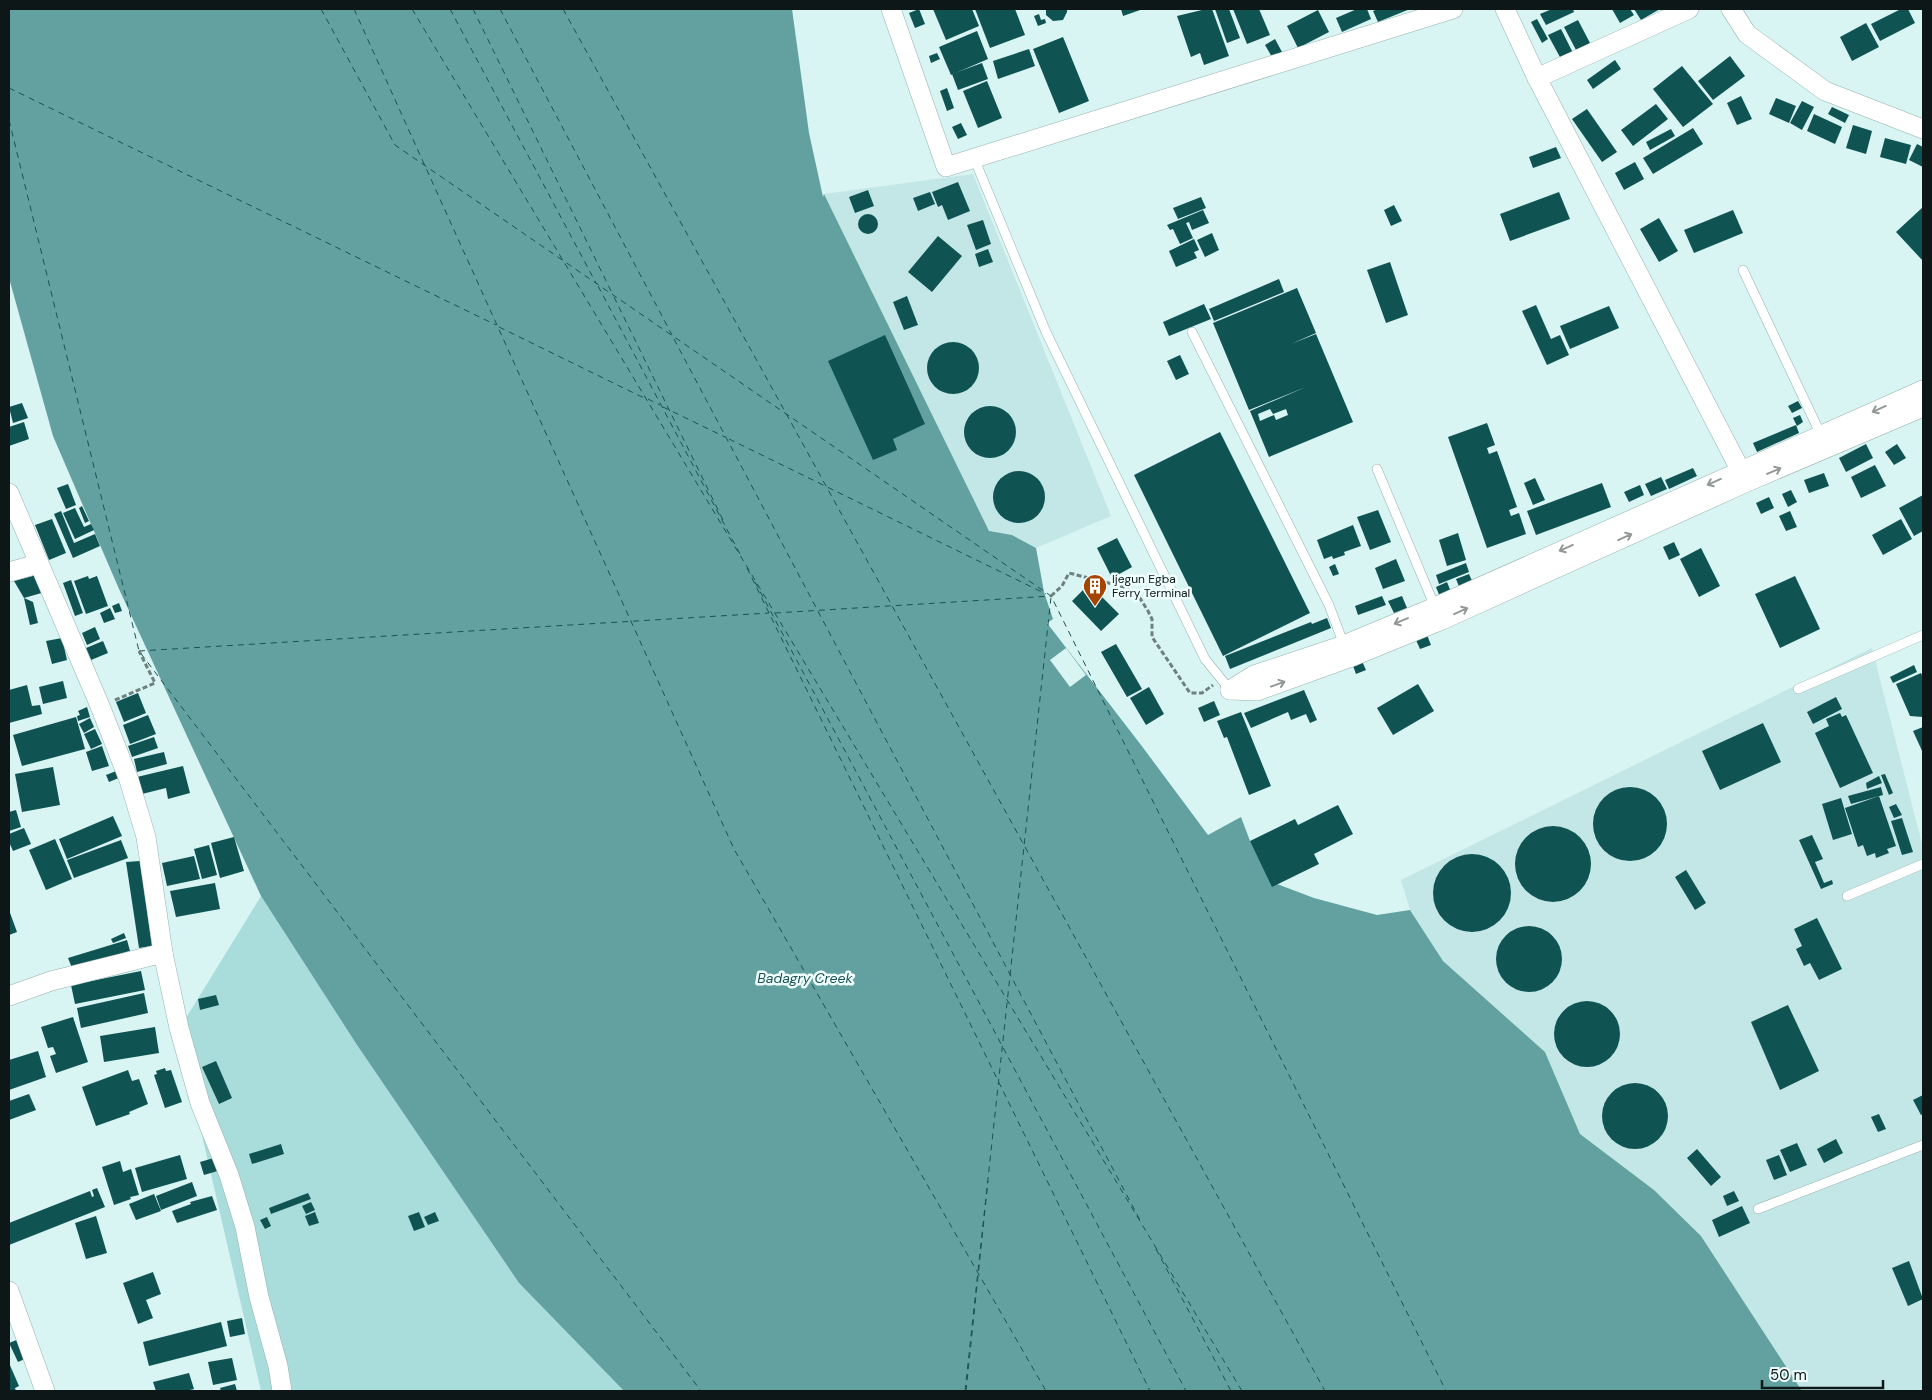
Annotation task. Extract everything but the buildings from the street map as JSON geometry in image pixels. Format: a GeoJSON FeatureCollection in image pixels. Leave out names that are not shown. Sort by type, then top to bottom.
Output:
{"type":"FeatureCollection","features":[{"type":"Feature","properties":{"kind":"street"},"geometry":{"type":"LineString","coordinates":[[891,9],[946,167],[1453,9]]}},
{"type":"Feature","properties":{"kind":"street"},"geometry":{"type":"LineString","coordinates":[[1505,9],[1538,78],[1744,476]]}},
{"type":"Feature","properties":{"kind":"street"},"geometry":{"type":"LineString","coordinates":[[1538,78],[1689,9]]}},
{"type":"Feature","properties":{"kind":"street"},"geometry":{"type":"LineString","coordinates":[[1731,9],[1747,34],[1824,91],[1923,129]]}},
{"type":"Feature","properties":{"kind":"street"},"geometry":{"type":"LineString","coordinates":[[1226,684],[1257,691],[1354,656],[1442,620],[1744,476],[1821,435],[1923,390]]}},
{"type":"Feature","properties":{"kind":"street"},"geometry":{"type":"LineString","coordinates":[[1226,684],[1344,645],[1744,476],[1923,407]]}},
{"type":"Feature","properties":{"kind":"street"},"geometry":{"type":"LineString","coordinates":[[9,493],[100,706],[129,780],[146,837],[163,953],[178,1028],[200,1103],[229,1175],[245,1227],[259,1296],[278,1366],[282,1391]]}},
{"type":"Feature","properties":{"kind":"street"},"geometry":{"type":"LineString","coordinates":[[9,572],[38,564]]}},
{"type":"Feature","properties":{"kind":"street"},"geometry":{"type":"LineString","coordinates":[[9,996],[51,981],[163,953]]}},
{"type":"Feature","properties":{"kind":"street"},"geometry":{"type":"LineString","coordinates":[[9,1291],[45,1391]]}},
{"type":"Feature","properties":{"kind":"lane"},"geometry":{"type":"LineString","coordinates":[[974,158],[1046,332],[1205,659],[1226,684]]}},
{"type":"Feature","properties":{"kind":"lane"},"geometry":{"type":"LineString","coordinates":[[1743,270],[1821,435]]}},
{"type":"Feature","properties":{"kind":"lane"},"geometry":{"type":"LineString","coordinates":[[1192,332],[1328,605],[1344,645]]}},
{"type":"Feature","properties":{"kind":"lane"},"geometry":{"type":"LineString","coordinates":[[1377,469],[1434,607]]}},
{"type":"Feature","properties":{"kind":"lane"},"geometry":{"type":"LineString","coordinates":[[1798,690],[1923,635]]}},
{"type":"Feature","properties":{"kind":"lane"},"geometry":{"type":"LineString","coordinates":[[1848,896],[1923,864]]}},
{"type":"Feature","properties":{"kind":"lane"},"geometry":{"type":"LineString","coordinates":[[1758,1209],[1923,1145]]}},
{"type":"Feature","properties":{"kind":"path"},"geometry":{"type":"LineString","coordinates":[[1052,596],[1062,586],[1069,573],[1124,587],[1138,595],[1148,611],[1152,619],[1152,637],[1190,693],[1202,693],[1226,684]]}},
{"type":"Feature","properties":{"kind":"path"},"geometry":{"type":"LineString","coordinates":[[100,706],[155,683],[139,651]]}},
{"type":"Feature","properties":{"kind":"shaded area"},"geometry":{"type":"Polygon","coordinates":[[[973,174],[1111,516],[1036,548],[1012,535],[989,532],[824,194],[973,174]]]}},
{"type":"Feature","properties":{"kind":"shaded area"},"geometry":{"type":"Polygon","coordinates":[[[1872,648],[1923,848],[1923,1391],[1802,1391],[1701,1236],[1654,1190],[1580,1134],[1545,1052],[1443,961],[1410,910],[1401,880],[1872,648]]]}},
{"type":"Feature","properties":{"kind":"shaded area"},"geometry":{"type":"Polygon","coordinates":[[[261,896],[357,1045],[519,1283],[624,1391],[261,1391],[178,1031],[261,896]]]}},
{"type":"Feature","properties":{"kind":"water","name":"Badagry Creek"},"geometry":{"type":"Polygon","coordinates":[[[9,9],[792,9],[809,133],[823,197],[824,194],[989,531],[1012,535],[1036,548],[1044,592],[1053,619],[1047,623],[1208,835],[1241,817],[1250,841],[1277,884],[1314,898],[1377,915],[1410,910],[1443,961],[1545,1052],[1580,1134],[1654,1190],[1701,1236],[1802,1391],[624,1391],[519,1283],[357,1045],[261,896],[119,589],[53,436],[9,278],[9,9]]]}},
{"type":"Feature","properties":{"kind":"pier"},"geometry":{"type":"Polygon","coordinates":[[[1066,648],[1086,675],[1070,687],[1050,660],[1066,648]]]}},
{"type":"Feature","properties":{"kind":"ferry route"},"geometry":{"type":"LineString","coordinates":[[321,9],[395,145],[1051,596],[1446,1391]]}},
{"type":"Feature","properties":{"kind":"ferry route"},"geometry":{"type":"LineString","coordinates":[[354,9],[734,849],[1046,1391]]}},
{"type":"Feature","properties":{"kind":"ferry route"},"geometry":{"type":"LineString","coordinates":[[412,9],[1242,1391]]}},
{"type":"Feature","properties":{"kind":"ferry route"},"geometry":{"type":"LineString","coordinates":[[450,9],[596,283]]}},
{"type":"Feature","properties":{"kind":"ferry route"},"geometry":{"type":"LineString","coordinates":[[473,9],[612,293]]}},
{"type":"Feature","properties":{"kind":"ferry route"},"geometry":{"type":"LineString","coordinates":[[500,9],[672,335]]}},
{"type":"Feature","properties":{"kind":"ferry route"},"geometry":{"type":"LineString","coordinates":[[563,9],[1325,1391]]}},
{"type":"Feature","properties":{"kind":"ferry route"},"geometry":{"type":"LineString","coordinates":[[9,88],[496,325]]}},
{"type":"Feature","properties":{"kind":"ferry route"},"geometry":{"type":"LineString","coordinates":[[9,120],[139,651],[701,1391]]}},
{"type":"Feature","properties":{"kind":"ferry route"},"geometry":{"type":"LineString","coordinates":[[598,286],[740,554]]}},
{"type":"Feature","properties":{"kind":"ferry route"},"geometry":{"type":"LineString","coordinates":[[614,297],[723,520]]}},
{"type":"Feature","properties":{"kind":"ferry route"},"geometry":{"type":"LineString","coordinates":[[499,327],[644,398]]}},
{"type":"Feature","properties":{"kind":"ferry route"},"geometry":{"type":"LineString","coordinates":[[674,339],[1141,1222]]}},
{"type":"Feature","properties":{"kind":"ferry route"},"geometry":{"type":"LineString","coordinates":[[648,399],[660,405]]}},
{"type":"Feature","properties":{"kind":"ferry route"},"geometry":{"type":"LineString","coordinates":[[663,407],[725,437]]}},
{"type":"Feature","properties":{"kind":"ferry route"},"geometry":{"type":"LineString","coordinates":[[729,439],[1046,594]]}},
{"type":"Feature","properties":{"kind":"ferry route"},"geometry":{"type":"LineString","coordinates":[[747,568],[1150,1391]]}},
{"type":"Feature","properties":{"kind":"ferry route"},"geometry":{"type":"LineString","coordinates":[[755,582],[1186,1391]]}},
{"type":"Feature","properties":{"kind":"ferry route"},"geometry":{"type":"LineString","coordinates":[[775,613],[1051,596]]}},
{"type":"Feature","properties":{"kind":"ferry route"},"geometry":{"type":"LineString","coordinates":[[965,1391],[1051,597]]}},
{"type":"Feature","properties":{"kind":"ferry route"},"geometry":{"type":"LineString","coordinates":[[139,651],[769,613]]}},
{"type":"Feature","properties":{"kind":"ferry route"},"geometry":{"type":"LineString","coordinates":[[966,1391],[988,1181]]}},
{"type":"Feature","properties":{"kind":"ferry route"},"geometry":{"type":"LineString","coordinates":[[1156,1249],[1231,1391]]}},
{"type":"Feature","properties":{"kind":"place","name":"Ijegun Egba Ferry Terminal"},"geometry":{"type":"Point","coordinates":[1095,607]}}]}
